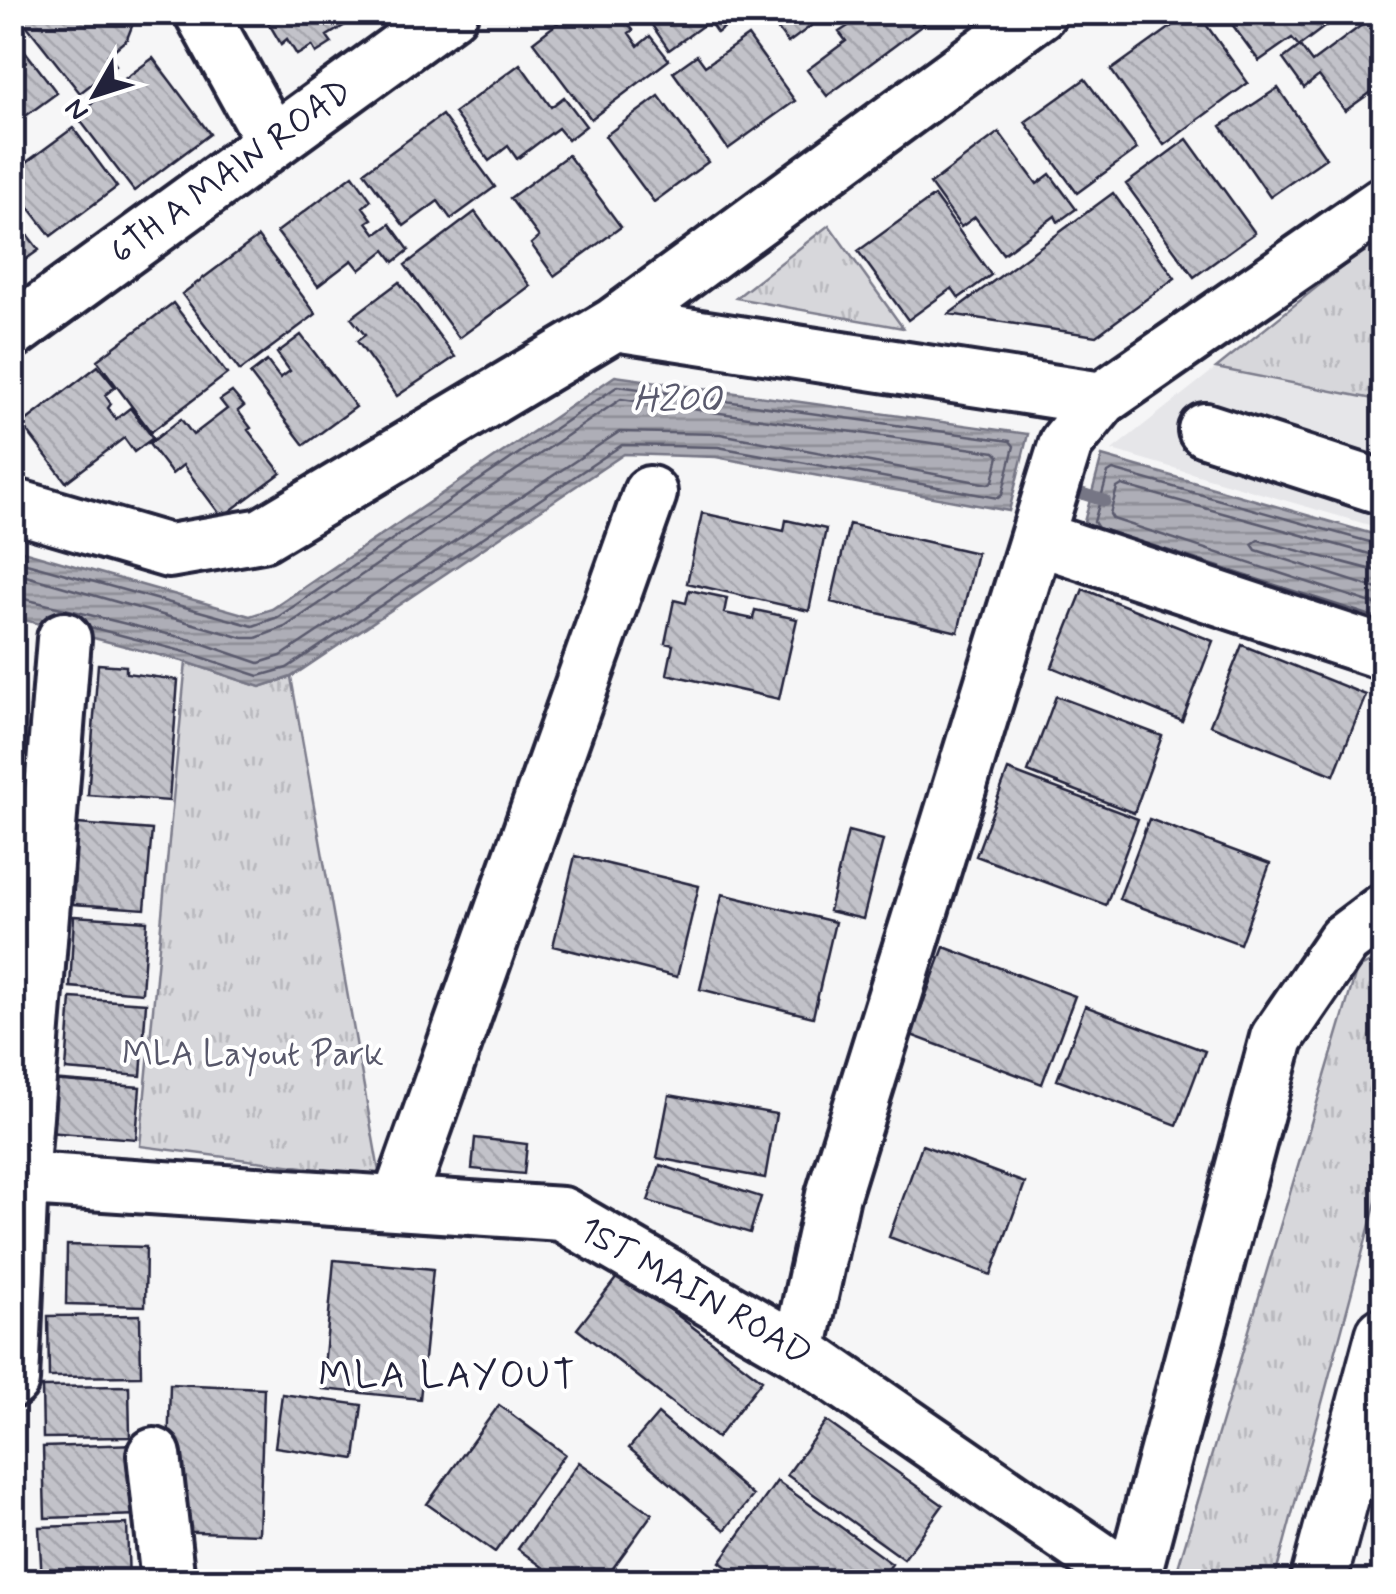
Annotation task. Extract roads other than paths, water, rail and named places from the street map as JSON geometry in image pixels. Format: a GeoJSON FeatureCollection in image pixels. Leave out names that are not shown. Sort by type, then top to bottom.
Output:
{"type":"FeatureCollection","features":[{"type":"Feature","properties":{"kind":"main road"},"geometry":{"type":"LineString","coordinates":[[1318,1582],[1384,1335]]}},
{"type":"Feature","properties":{"kind":"street"},"geometry":{"type":"LineString","coordinates":[[201,12],[272,141]]}},
{"type":"Feature","properties":{"kind":"street","name":"6TH A MAIN ROAD"},"geometry":{"type":"LineString","coordinates":[[12,332],[450,12]]}},
{"type":"Feature","properties":{"kind":"street"},"geometry":{"type":"LineString","coordinates":[[12,504],[170,551],[262,536],[614,324],[980,31],[1040,12]]}},
{"type":"Feature","properties":{"kind":"street"},"geometry":{"type":"LineString","coordinates":[[799,1351],[833,1195],[1066,443],[1102,399],[1384,202]]}},
{"type":"Feature","properties":{"kind":"street"},"geometry":{"type":"LineString","coordinates":[[614,324],[1102,399]]}},
{"type":"Feature","properties":{"kind":"street"},"geometry":{"type":"LineString","coordinates":[[1205,430],[1384,488]]}},
{"type":"Feature","properties":{"kind":"street"},"geometry":{"type":"LineString","coordinates":[[398,1203],[650,493]]}},
{"type":"Feature","properties":{"kind":"street"},"geometry":{"type":"LineString","coordinates":[[1040,529],[1384,654]]}},
{"type":"Feature","properties":{"kind":"street"},"geometry":{"type":"LineString","coordinates":[[12,1381],[17,1178],[64,639]]}},
{"type":"Feature","properties":{"kind":"street"},"geometry":{"type":"LineString","coordinates":[[1132,1581],[1276,1038],[1344,940],[1384,910]]}},
{"type":"Feature","properties":{"kind":"street","name":"1ST MAIN ROAD"},"geometry":{"type":"LineString","coordinates":[[17,1178],[562,1214],[799,1351],[1132,1581]]}},
{"type":"Feature","properties":{"kind":"street"},"geometry":{"type":"LineString","coordinates":[[154,1455],[168,1582]]}},
{"type":"Feature","properties":{"kind":"water"},"geometry":{"type":"Polygon","coordinates":[[[615,376],[1028,434],[1009,511],[716,457],[624,454],[291,677],[260,687],[186,662],[13,617],[12,548],[250,616],[272,609],[615,376]]]}},
{"type":"Feature","properties":{"kind":"water"},"geometry":{"type":"Polygon","coordinates":[[[1102,456],[1383,537],[1383,630],[1081,533],[1102,456]]]}},
{"type":"Feature","properties":{"kind":"waterway","name":"H200"},"geometry":{"type":"LineString","coordinates":[[1062,487],[1105,501]]}},
{"type":"Feature","properties":{"kind":"district","name":"MLA LAYOUT"},"geometry":{"type":"Point","coordinates":[448,1376]}},
{"type":"Feature","properties":{"kind":"park label","name":"MLA Layout Park"},"geometry":{"type":"Point","coordinates":[253,1055]}}]}
